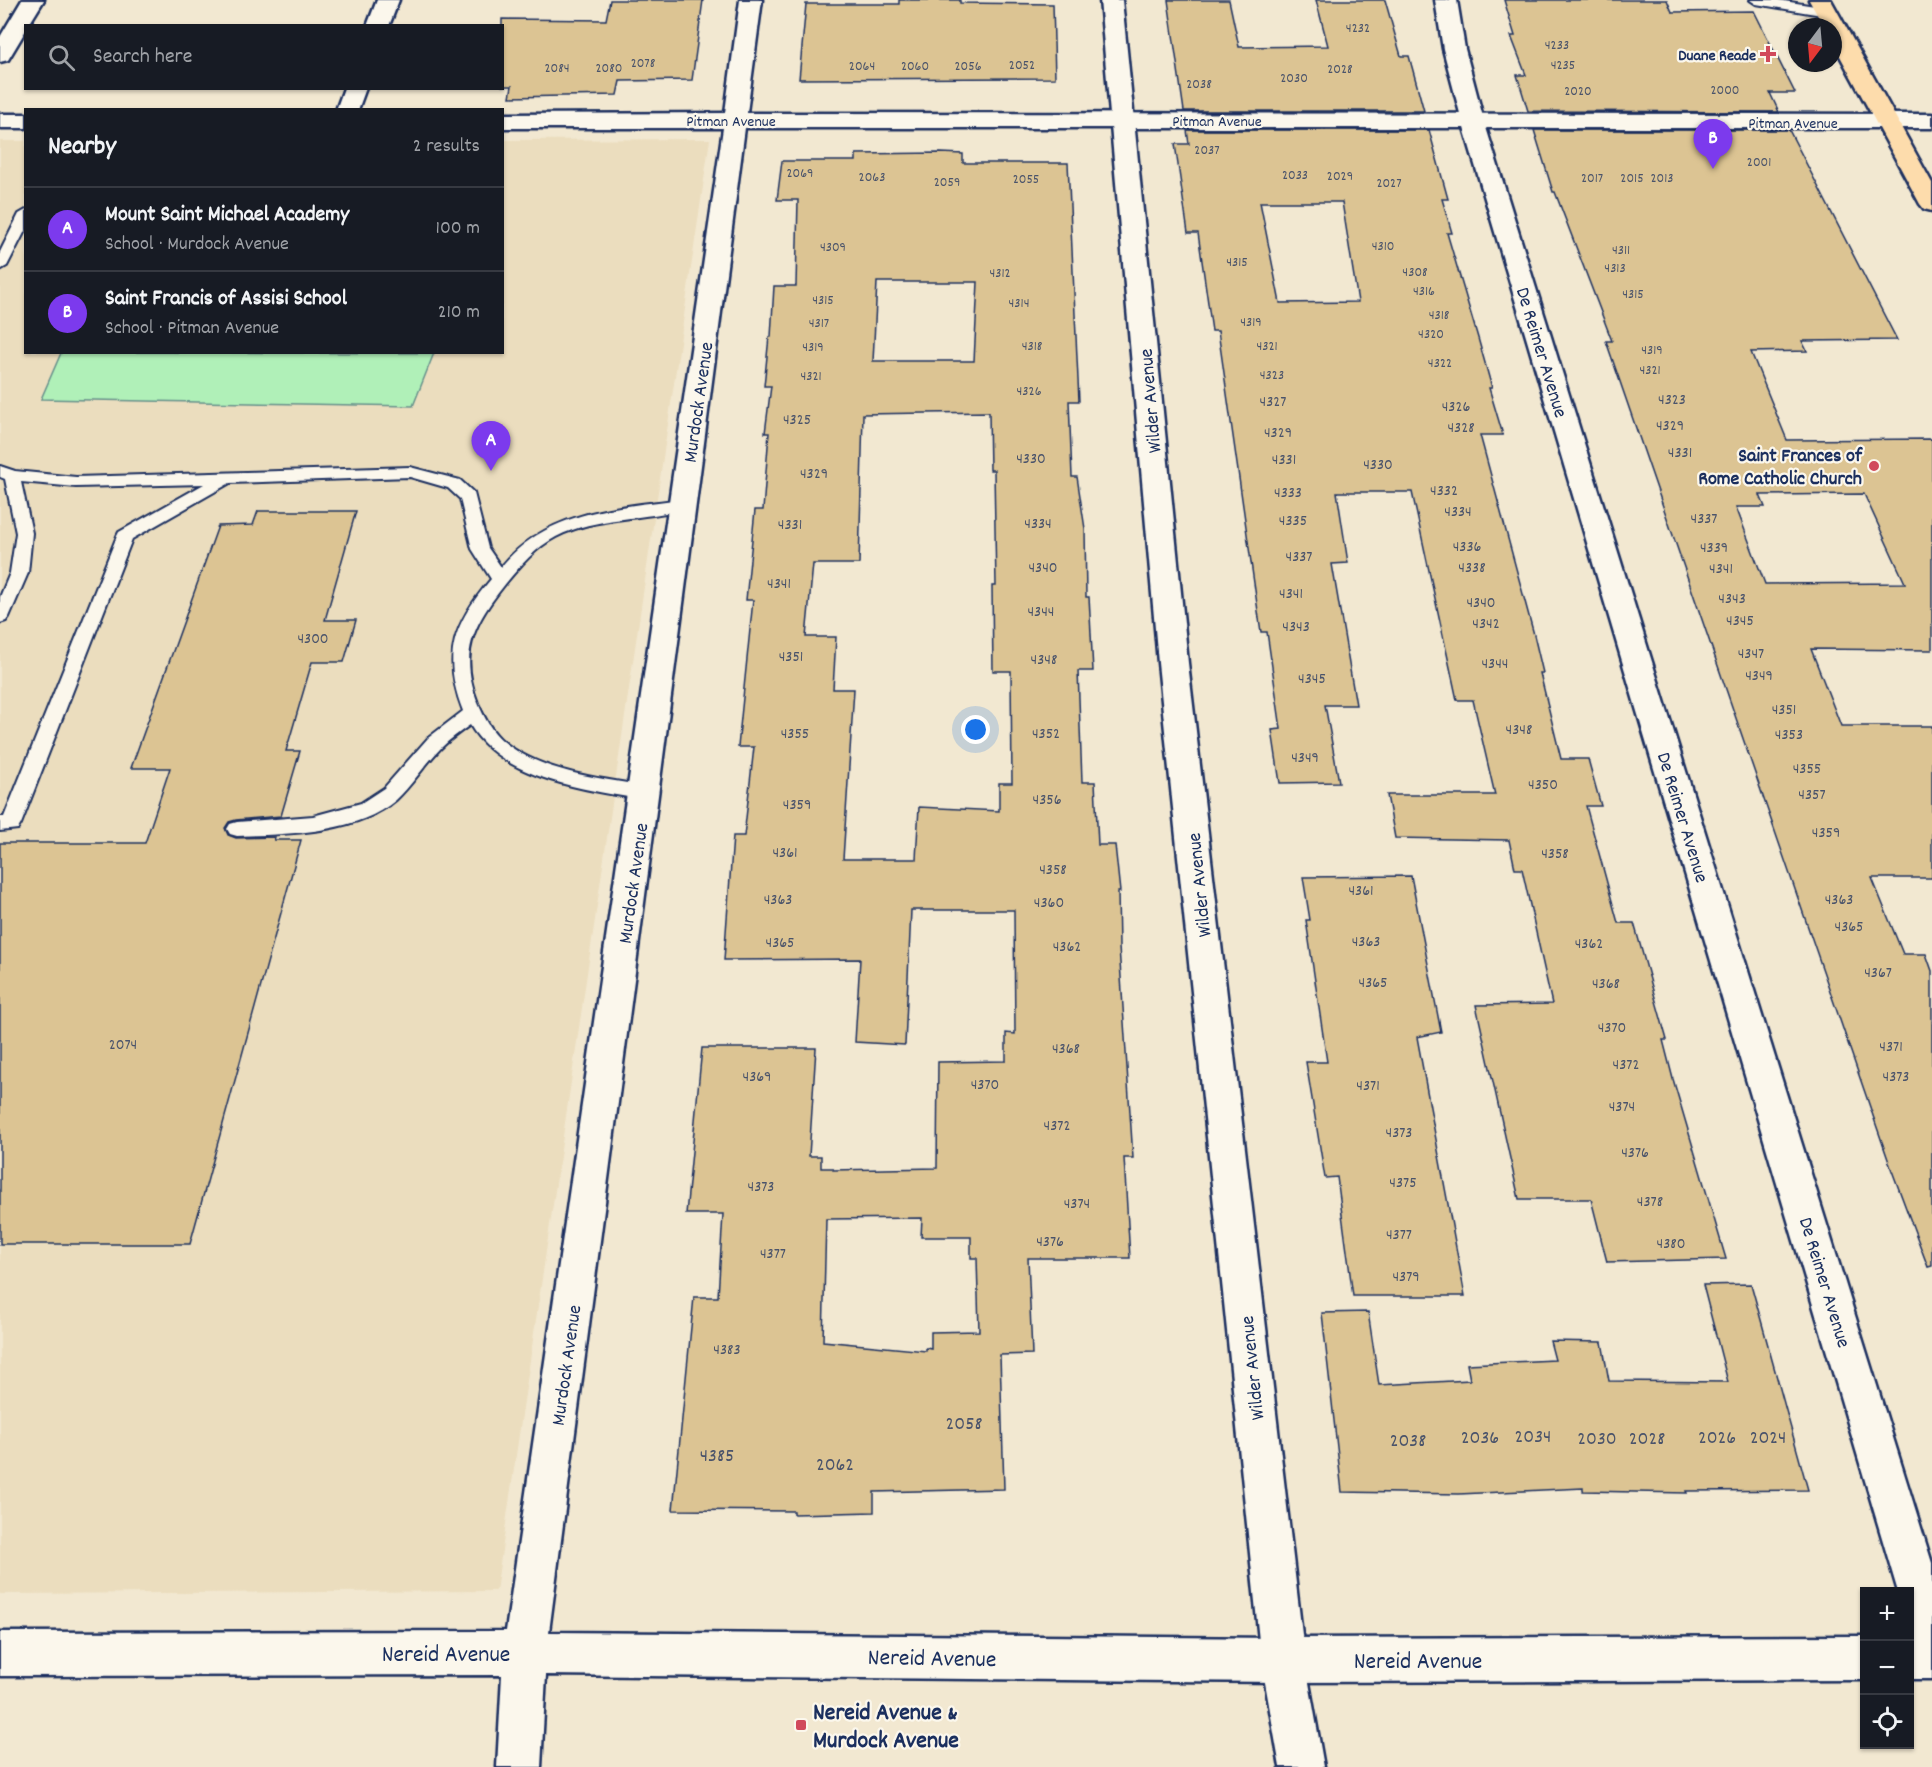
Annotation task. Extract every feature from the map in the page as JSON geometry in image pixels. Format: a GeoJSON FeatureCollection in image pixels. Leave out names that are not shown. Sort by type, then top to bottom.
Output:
{"type":"FeatureCollection","features":[{"type":"Feature","properties":{"kind":"main road"},"geometry":{"type":"LineString","coordinates":[[1823,6],[1932,204]]}},
{"type":"Feature","properties":{"kind":"street"},"geometry":{"type":"LineString","coordinates":[[0,55],[33,0]]}},
{"type":"Feature","properties":{"kind":"street"},"geometry":{"type":"LineString","coordinates":[[379,24],[388,0]]}},
{"type":"Feature","properties":{"kind":"street","name":"Murdock Avenue"},"geometry":{"type":"LineString","coordinates":[[519,1767],[525,1653],[645,793],[751,0]]}},
{"type":"Feature","properties":{"kind":"street","name":"Wilder Avenue"},"geometry":{"type":"LineString","coordinates":[[1111,0],[1173,663],[1283,1660],[1302,1767]]}},
{"type":"Feature","properties":{"kind":"street","name":"De Reimer Avenue"},"geometry":{"type":"LineString","coordinates":[[1446,0],[1454,49],[1473,121],[1932,1632]]}},
{"type":"Feature","properties":{"kind":"street"},"geometry":{"type":"LineString","coordinates":[[348,108],[354,90]]}},
{"type":"Feature","properties":{"kind":"street"},"geometry":{"type":"LineString","coordinates":[[0,121],[24,121]]}},
{"type":"Feature","properties":{"kind":"street","name":"Pitman Avenue"},"geometry":{"type":"LineString","coordinates":[[504,121],[1932,121]]}},
{"type":"Feature","properties":{"kind":"street","name":"Nereid Avenue"},"geometry":{"type":"LineString","coordinates":[[0,1654],[525,1653],[1283,1660],[1860,1658]]}},
{"type":"Feature","properties":{"kind":"street"},"geometry":{"type":"LineString","coordinates":[[1914,1658],[1932,1657]]}},
{"type":"Feature","properties":{"kind":"lane"},"geometry":{"type":"LineString","coordinates":[[1756,0],[1823,6]]}},
{"type":"Feature","properties":{"kind":"lane"},"geometry":{"type":"LineString","coordinates":[[0,266],[24,218]]}},
{"type":"Feature","properties":{"kind":"lane"},"geometry":{"type":"LineString","coordinates":[[0,617],[19,573],[24,533],[6,473],[76,482],[410,472],[454,483],[468,497],[480,549],[500,579]]}},
{"type":"Feature","properties":{"kind":"lane"},"geometry":{"type":"LineString","coordinates":[[0,824],[11,824],[125,536],[225,478]]}},
{"type":"Feature","properties":{"kind":"lane"},"geometry":{"type":"LineString","coordinates":[[645,793],[596,784],[534,766],[499,748],[478,725],[473,713],[459,671],[460,643],[469,619],[500,579],[539,539],[567,527],[625,512],[683,504]]}},
{"type":"Feature","properties":{"kind":"lane"},"geometry":{"type":"LineString","coordinates":[[237,829],[305,826],[360,811],[384,798],[432,746],[473,713]]}},
{"type":"Feature","properties":{"kind":"shaded area"},"geometry":{"type":"Polygon","coordinates":[[[710,139],[496,1591],[0,1594],[0,141],[24,141],[24,354],[504,354],[504,140],[710,139]]]}},
{"type":"Feature","properties":{"kind":"green space"},"geometry":{"type":"Polygon","coordinates":[[[60,354],[434,354],[413,406],[41,399],[60,354]]]}},
{"type":"Feature","properties":{"kind":"building"},"geometry":{"type":"Polygon","coordinates":[[[610,0],[703,0],[692,80],[620,81],[617,95],[510,97],[512,86],[504,86],[504,24],[502,24],[502,19],[606,20],[610,0]]]}},
{"type":"Feature","properties":{"kind":"building"},"geometry":{"type":"Polygon","coordinates":[[[899,0],[1053,4],[1055,78],[799,79],[806,4],[899,4],[899,0]]]}},
{"type":"Feature","properties":{"kind":"building"},"geometry":{"type":"Polygon","coordinates":[[[1168,0],[1229,0],[1239,47],[1328,46],[1316,0],[1385,0],[1401,56],[1409,56],[1424,111],[1184,111],[1168,0]]]}},
{"type":"Feature","properties":{"kind":"building"},"geometry":{"type":"Polygon","coordinates":[[[1504,0],[1667,0],[1672,12],[1754,11],[1795,93],[1770,93],[1779,112],[1528,111],[1517,75],[1526,75],[1511,36],[1515,36],[1504,0]]]}},
{"type":"Feature","properties":{"kind":"building"},"geometry":{"type":"Polygon","coordinates":[[[1187,130],[1429,130],[1448,199],[1442,199],[1452,233],[1447,233],[1492,388],[1489,388],[1503,435],[1480,435],[1533,631],[1543,673],[1540,673],[1561,759],[1588,759],[1601,806],[1586,806],[1618,923],[1634,923],[1667,1040],[1663,1040],[1673,1079],[1726,1259],[1607,1262],[1591,1199],[1519,1199],[1476,1005],[1552,1004],[1522,869],[1515,869],[1509,840],[1395,838],[1387,795],[1495,795],[1473,700],[1457,700],[1412,492],[1337,492],[1348,563],[1332,564],[1356,705],[1325,705],[1339,782],[1280,783],[1272,730],[1281,729],[1267,632],[1261,632],[1218,331],[1212,331],[1198,233],[1188,233],[1175,144],[1189,144],[1187,130]],[[1260,202],[1280,303],[1358,302],[1342,202],[1260,202]]]}},
{"type":"Feature","properties":{"kind":"building"},"geometry":{"type":"Polygon","coordinates":[[[1534,130],[1789,130],[1897,340],[1802,341],[1807,351],[1751,352],[1787,440],[1932,439],[1932,650],[1811,649],[1841,726],[1932,726],[1932,878],[1872,878],[1903,954],[1926,954],[1932,971],[1932,1266],[1928,1267],[1891,1168],[1606,341],[1612,341],[1555,192],[1553,192],[1534,130]],[[1864,494],[1760,495],[1765,507],[1736,507],[1765,584],[1905,583],[1864,494]]]}},
{"type":"Feature","properties":{"kind":"building"},"geometry":{"type":"Polygon","coordinates":[[[941,153],[963,154],[963,163],[1068,163],[1079,401],[1069,401],[1072,477],[1077,477],[1085,529],[1086,597],[1089,597],[1093,671],[1078,671],[1082,782],[1095,782],[1098,845],[1115,845],[1120,892],[1118,892],[1119,947],[1133,1158],[1124,1158],[1130,1258],[1028,1258],[1032,1354],[1000,1355],[1004,1489],[874,1492],[874,1512],[794,1514],[794,1511],[673,1510],[694,1297],[718,1297],[723,1214],[686,1214],[702,1048],[816,1048],[809,1156],[821,1156],[821,1168],[833,1168],[833,1170],[937,1168],[938,1062],[1006,1061],[1006,1033],[1015,1034],[1014,910],[911,910],[905,1045],[855,1042],[860,959],[724,960],[733,836],[744,836],[754,747],[738,747],[753,600],[746,600],[755,510],[763,510],[769,433],[765,433],[771,386],[764,386],[769,337],[771,337],[774,286],[796,286],[798,200],[777,200],[782,161],[856,161],[856,154],[941,153]],[[877,282],[873,361],[974,361],[978,282],[877,282]],[[989,412],[863,414],[859,564],[813,564],[806,637],[836,637],[833,689],[854,689],[843,859],[916,859],[919,807],[999,811],[999,783],[1012,783],[1011,671],[993,671],[992,586],[996,586],[994,470],[990,470],[989,412]],[[922,1218],[826,1219],[823,1341],[926,1351],[926,1348],[931,1349],[931,1332],[979,1331],[977,1258],[971,1258],[971,1237],[921,1237],[922,1218]]]}},
{"type":"Feature","properties":{"kind":"building"},"geometry":{"type":"Polygon","coordinates":[[[258,511],[356,511],[325,620],[356,620],[344,662],[312,662],[286,751],[300,751],[281,816],[236,820],[229,822],[225,828],[228,835],[236,838],[275,837],[274,840],[301,840],[190,1244],[0,1244],[0,843],[145,843],[170,768],[131,768],[218,526],[253,525],[258,511]]]}},
{"type":"Feature","properties":{"kind":"building"},"geometry":{"type":"Polygon","coordinates":[[[1411,876],[1441,1032],[1417,1037],[1465,1296],[1353,1296],[1337,1177],[1325,1178],[1306,1062],[1327,1062],[1306,920],[1310,920],[1303,877],[1411,876]]]}},
{"type":"Feature","properties":{"kind":"building"},"geometry":{"type":"Polygon","coordinates":[[[1751,1284],[1808,1490],[1686,1491],[1687,1493],[1583,1491],[1583,1488],[1459,1494],[1342,1492],[1322,1313],[1368,1312],[1379,1385],[1470,1380],[1467,1364],[1555,1360],[1550,1341],[1602,1342],[1609,1381],[1728,1382],[1703,1285],[1751,1284]]]}},
{"type":"Feature","properties":{"kind":"place","name":"Duane Reade"},"geometry":{"type":"Point","coordinates":[1768,54]}},
{"type":"Feature","properties":{"kind":"place","name":"Saint Francis of Assisi School"},"geometry":{"type":"Point","coordinates":[1713,169]}},
{"type":"Feature","properties":{"kind":"place","name":"Saint Frances of Rome Catholic Church"},"geometry":{"type":"Point","coordinates":[1874,466]}},
{"type":"Feature","properties":{"kind":"place","name":"Mount Saint Michael Academy"},"geometry":{"type":"Point","coordinates":[491,471]}},
{"type":"Feature","properties":{"kind":"place","name":"Nereid Avenue & Murdock Avenue"},"geometry":{"type":"Point","coordinates":[801,1725]}}]}
